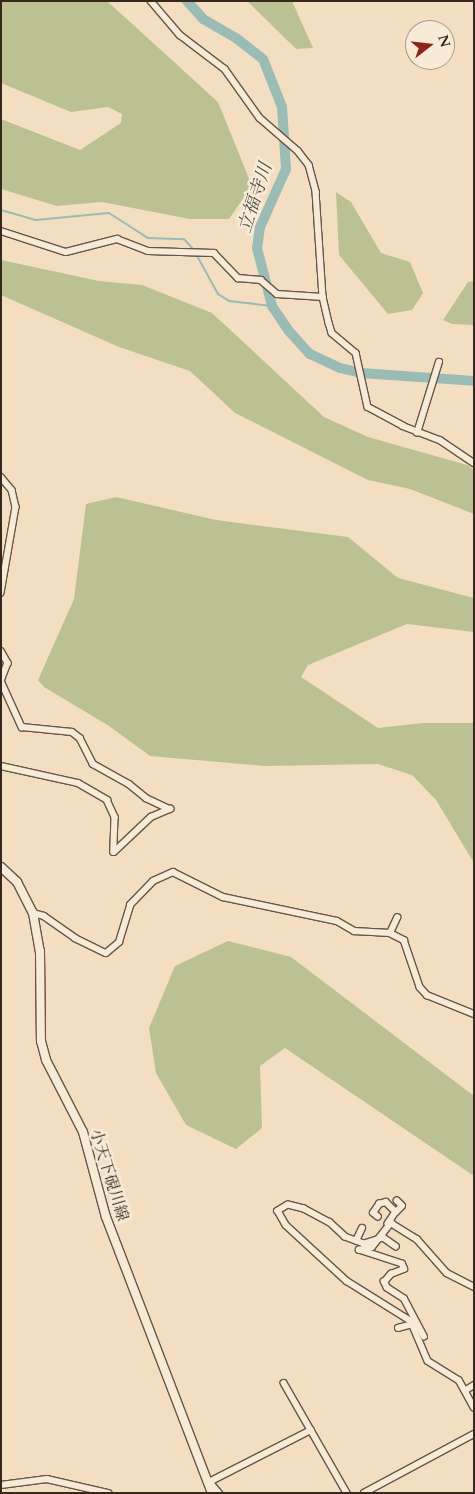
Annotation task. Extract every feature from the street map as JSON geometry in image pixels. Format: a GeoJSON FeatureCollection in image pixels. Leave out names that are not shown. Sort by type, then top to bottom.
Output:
{"type":"FeatureCollection","features":[{"type":"Feature","properties":{"kind":"main road","name":"小天下硯川線"},"geometry":{"type":"LineString","coordinates":[[1,868],[17,882],[34,913],[40,951],[41,1041],[46,1060],[83,1132],[106,1217],[209,1481],[212,1493]]}},
{"type":"Feature","properties":{"kind":"street"},"geometry":{"type":"LineString","coordinates":[[151,1],[180,34],[225,69],[269,125],[298,150],[309,165],[316,192],[323,297],[332,333],[354,350],[360,383],[368,407],[417,432],[440,440],[473,460]]}},
{"type":"Feature","properties":{"kind":"street"},"geometry":{"type":"LineString","coordinates":[[1,231],[66,252],[117,238],[148,252],[190,250],[214,253],[238,278],[261,280],[277,294],[323,297]]}},
{"type":"Feature","properties":{"kind":"street"},"geometry":{"type":"LineString","coordinates":[[417,432],[439,362]]}},
{"type":"Feature","properties":{"kind":"street"},"geometry":{"type":"LineString","coordinates":[[1,477],[12,490],[16,506],[12,548],[1,593]]}},
{"type":"Feature","properties":{"kind":"street"},"geometry":{"type":"LineString","coordinates":[[1,651],[8,663],[1,681],[22,727],[72,732],[80,738],[93,764],[129,784],[146,798],[170,809],[151,817],[114,852],[115,817],[108,800],[78,783],[1,766]]}},
{"type":"Feature","properties":{"kind":"street"},"geometry":{"type":"LineString","coordinates":[[34,913],[44,916],[75,938],[106,953],[120,942],[134,900],[154,881],[173,872],[223,897],[337,921],[354,931],[390,933],[404,940],[420,987],[427,995],[474,1014]]}},
{"type":"Feature","properties":{"kind":"street"},"geometry":{"type":"LineString","coordinates":[[390,933],[397,918]]}},
{"type":"Feature","properties":{"kind":"street"},"geometry":{"type":"LineString","coordinates":[[378,1217],[374,1212],[379,1204],[386,1202],[396,1212]]}},
{"type":"Feature","properties":{"kind":"street"},"geometry":{"type":"LineString","coordinates":[[397,1202],[402,1206],[378,1240],[372,1247],[359,1250],[402,1264],[404,1269],[391,1274],[384,1282],[386,1288],[404,1299],[416,1318],[425,1341],[419,1345]]}},
{"type":"Feature","properties":{"kind":"street"},"geometry":{"type":"LineString","coordinates":[[396,1247],[382,1238],[364,1244],[356,1241],[304,1209],[288,1205],[278,1211],[286,1225],[347,1281],[395,1310],[413,1324],[419,1345],[428,1361],[459,1380],[474,1407]]}},
{"type":"Feature","properties":{"kind":"street"},"geometry":{"type":"LineString","coordinates":[[388,1224],[417,1239],[447,1273],[474,1287]]}},
{"type":"Feature","properties":{"kind":"street"},"geometry":{"type":"LineString","coordinates":[[356,1241],[362,1228]]}},
{"type":"Feature","properties":{"kind":"street"},"geometry":{"type":"LineString","coordinates":[[398,1328],[413,1324]]}},
{"type":"Feature","properties":{"kind":"street"},"geometry":{"type":"LineString","coordinates":[[284,1383],[347,1493]]}},
{"type":"Feature","properties":{"kind":"street"},"geometry":{"type":"LineString","coordinates":[[466,1390],[474,1385]]}},
{"type":"Feature","properties":{"kind":"street"},"geometry":{"type":"LineString","coordinates":[[219,1493],[209,1481],[312,1430]]}},
{"type":"Feature","properties":{"kind":"street"},"geometry":{"type":"LineString","coordinates":[[364,1493],[474,1434]]}},
{"type":"Feature","properties":{"kind":"street"},"geometry":{"type":"LineString","coordinates":[[1,1485],[47,1479],[108,1493]]}},
{"type":"Feature","properties":{"kind":"green space"},"geometry":{"type":"Polygon","coordinates":[[[1,1],[107,1],[218,102],[252,186],[229,219],[190,219],[102,202],[57,206],[1,189],[1,119],[80,150],[121,123],[122,114],[108,107],[71,112],[1,83],[1,1]]]}},
{"type":"Feature","properties":{"kind":"green space"},"geometry":{"type":"Polygon","coordinates":[[[247,1],[292,1],[313,48],[296,49],[247,1]]]}},
{"type":"Feature","properties":{"kind":"green space"},"geometry":{"type":"Polygon","coordinates":[[[336,192],[351,202],[381,253],[410,262],[423,293],[412,310],[388,314],[339,255],[336,192]]]}},
{"type":"Feature","properties":{"kind":"green space"},"geometry":{"type":"Polygon","coordinates":[[[1,260],[99,281],[142,285],[212,313],[324,417],[368,437],[467,465],[474,470],[474,514],[410,489],[368,480],[235,413],[190,371],[119,347],[1,295],[1,260]]]}},
{"type":"Feature","properties":{"kind":"green space"},"geometry":{"type":"Polygon","coordinates":[[[474,281],[474,325],[452,324],[443,320],[468,282],[474,281]]]}},
{"type":"Feature","properties":{"kind":"green space"},"geometry":{"type":"Polygon","coordinates":[[[116,497],[216,520],[348,537],[398,578],[474,598],[474,632],[407,624],[308,665],[301,677],[378,728],[423,723],[474,723],[474,863],[436,800],[412,775],[378,764],[265,766],[150,756],[109,726],[44,687],[38,680],[74,599],[86,504],[116,497]]]}},
{"type":"Feature","properties":{"kind":"green space"},"geometry":{"type":"Polygon","coordinates":[[[228,941],[291,957],[474,1096],[474,1176],[285,1048],[260,1066],[262,1128],[236,1149],[186,1125],[156,1073],[149,1028],[175,966],[228,941]]]}},
{"type":"Feature","properties":{"kind":"waterway","name":"立福寺川"},"geometry":{"type":"LineString","coordinates":[[187,1],[203,19],[236,38],[263,59],[282,107],[286,169],[260,227],[257,248],[272,306],[289,331],[310,354],[340,368],[361,373],[474,381]]}},
{"type":"Feature","properties":{"kind":"waterway"},"geometry":{"type":"LineString","coordinates":[[1,210],[36,220],[109,213],[148,238],[184,239],[194,250]]}},
{"type":"Feature","properties":{"kind":"waterway"},"geometry":{"type":"LineString","coordinates":[[196,254],[218,294],[229,301],[272,306]]}}]}
